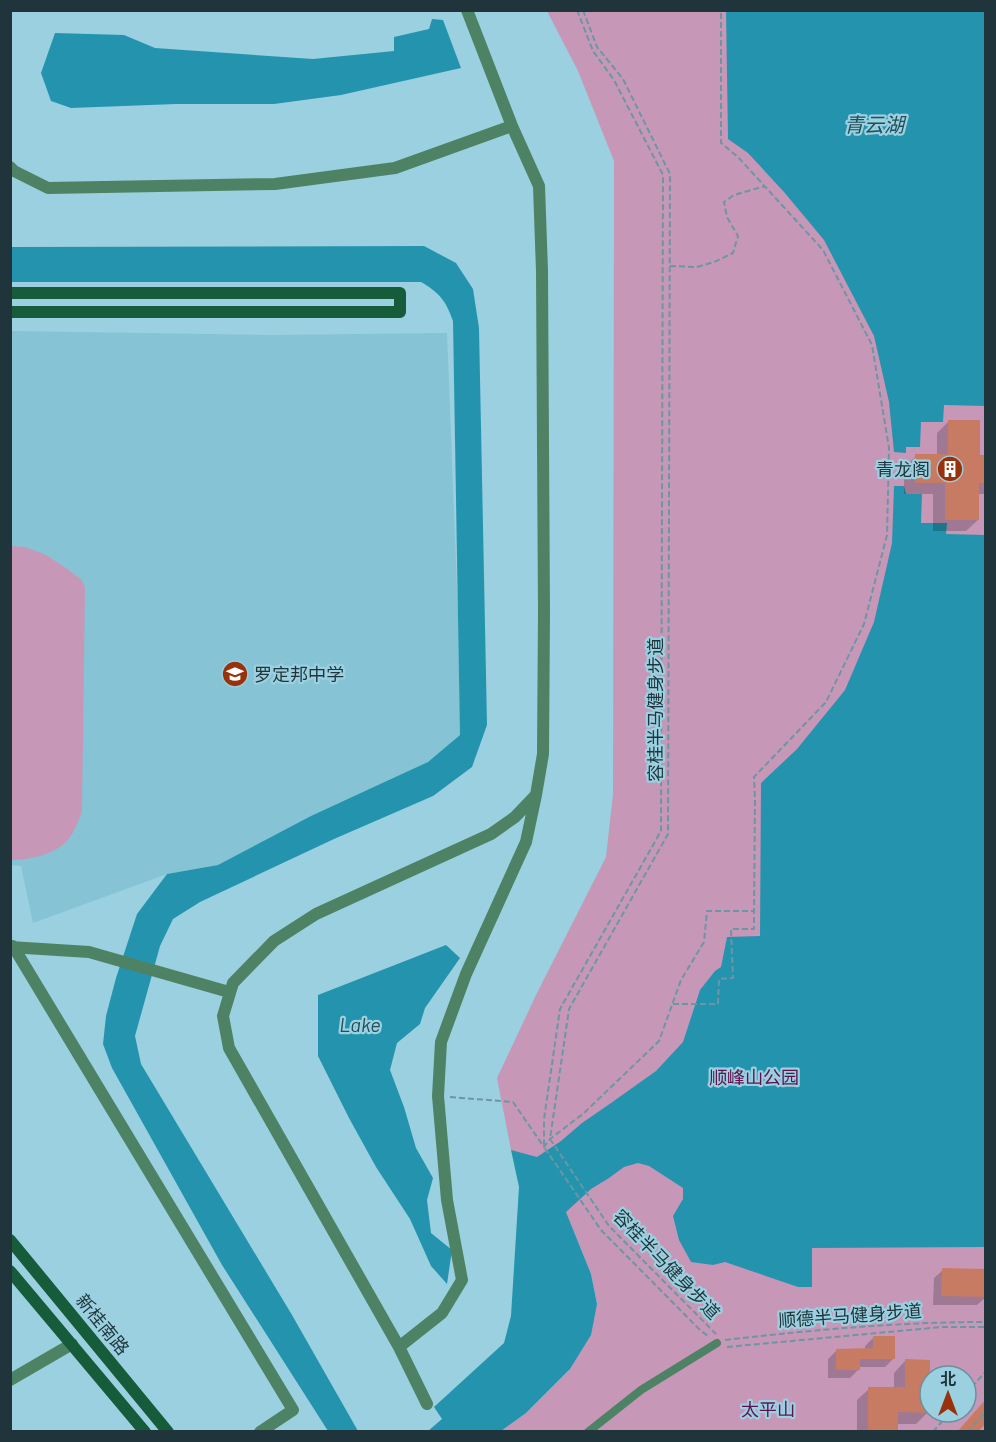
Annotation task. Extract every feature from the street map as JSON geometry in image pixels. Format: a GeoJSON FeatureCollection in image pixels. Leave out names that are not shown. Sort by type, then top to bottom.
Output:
{"type":"FeatureCollection","features":[{"type":"Feature","properties":{"kind":"street"},"geometry":{"type":"LineString","coordinates":[[399,1347],[442,1312],[462,1280],[447,1200],[438,1096],[441,1042],[466,974],[526,842],[543,754],[542,283],[539,186],[467,10]]}},
{"type":"Feature","properties":{"kind":"street"},"geometry":{"type":"LineString","coordinates":[[10,166],[14,171],[48,188],[275,184],[395,168],[513,126]]}},
{"type":"Feature","properties":{"kind":"street"},"geometry":{"type":"LineString","coordinates":[[10,292],[400,293],[400,312],[10,312]]}},
{"type":"Feature","properties":{"kind":"street"},"geometry":{"type":"LineString","coordinates":[[427,1404],[399,1347],[228,1048],[223,1016],[233,983],[274,941],[316,914],[491,834],[515,817],[536,795]]}},
{"type":"Feature","properties":{"kind":"street"},"geometry":{"type":"LineString","coordinates":[[12,947],[89,952],[229,993]]}},
{"type":"Feature","properties":{"kind":"street"},"geometry":{"type":"LineString","coordinates":[[12,947],[292,1410],[260,1431]]}},
{"type":"Feature","properties":{"kind":"street","name":"新桂南路"},"geometry":{"type":"LineString","coordinates":[[10,1240],[168,1431]]}},
{"type":"Feature","properties":{"kind":"street","name":"新桂南路"},"geometry":{"type":"LineString","coordinates":[[10,1271],[145,1431]]}},
{"type":"Feature","properties":{"kind":"street"},"geometry":{"type":"LineString","coordinates":[[10,1380],[72,1344]]}},
{"type":"Feature","properties":{"kind":"lane"},"geometry":{"type":"LineString","coordinates":[[588,1431],[641,1390],[719,1341]]}},
{"type":"Feature","properties":{"kind":"path"},"geometry":{"type":"LineString","coordinates":[[544,1147],[544,1119],[560,1009],[661,831],[663,175],[614,80],[593,51],[577,10]]}},
{"type":"Feature","properties":{"kind":"path","name":"容桂半马健身步道"},"geometry":{"type":"LineString","coordinates":[[583,10],[597,47],[623,79],[670,174],[668,834],[569,1009],[550,1139],[609,1226],[719,1341],[722,1347],[942,1327],[986,1328]]}},
{"type":"Feature","properties":{"kind":"path"},"geometry":{"type":"LineString","coordinates":[[672,1004],[718,1004],[719,979],[733,978],[731,929],[754,929],[754,777],[826,702],[864,624],[887,535],[889,448],[872,345],[824,250],[738,157],[721,143],[721,10]]}},
{"type":"Feature","properties":{"kind":"path"},"geometry":{"type":"LineString","coordinates":[[670,266],[697,267],[733,253],[738,236],[727,217],[724,202],[735,195],[765,186]]}},
{"type":"Feature","properties":{"kind":"path"},"geometry":{"type":"LineString","coordinates":[[544,1147],[550,1139],[584,1113],[659,1041],[681,980],[704,942],[706,911],[754,911]]}},
{"type":"Feature","properties":{"kind":"path"},"geometry":{"type":"LineString","coordinates":[[438,1096],[513,1102],[601,1230],[700,1330],[719,1341]]}},
{"type":"Feature","properties":{"kind":"path","name":"顺德半马健身步道"},"geometry":{"type":"LineString","coordinates":[[719,1341],[812,1330],[986,1322]]}},
{"type":"Feature","properties":{"kind":"path"},"geometry":{"type":"LineString","coordinates":[[968,1431],[986,1410]]}},
{"type":"Feature","properties":{"kind":"shaded area","name":"罗定邦中学"},"geometry":{"type":"Polygon","coordinates":[[[12,331],[272,335],[447,333],[458,614],[460,735],[428,762],[218,865],[167,874],[33,923],[21,866],[11,865],[12,331]]]}},
{"type":"Feature","properties":{"kind":"green space","name":"顺峰山公园"},"geometry":{"type":"Polygon","coordinates":[[[547,11],[985,11],[985,1431],[501,1431],[526,1413],[570,1369],[597,1304],[591,1274],[566,1212],[511,1150],[497,1078],[606,857],[613,794],[614,161],[578,71],[547,11]]]}},
{"type":"Feature","properties":{"kind":"green space"},"geometry":{"type":"Polygon","coordinates":[[[11,546],[25,547],[46,555],[82,580],[85,589],[82,811],[76,828],[61,847],[40,856],[10,860],[11,546]]]}},
{"type":"Feature","properties":{"kind":"water","name":"青云湖"},"geometry":{"type":"Polygon","coordinates":[[[726,11],[985,11],[985,406],[944,405],[943,422],[921,422],[920,447],[906,447],[906,453],[894,452],[889,402],[874,336],[824,240],[748,153],[728,139],[726,11]]]}},
{"type":"Feature","properties":{"kind":"water"},"geometry":{"type":"Polygon","coordinates":[[[432,19],[443,20],[461,68],[341,95],[274,104],[176,104],[71,108],[51,101],[41,73],[55,33],[124,35],[155,48],[313,59],[394,51],[394,37],[429,29],[432,19]]]}},
{"type":"Feature","properties":{"kind":"water"},"geometry":{"type":"Polygon","coordinates":[[[424,246],[456,263],[473,289],[479,328],[487,725],[472,767],[433,796],[334,839],[200,902],[173,919],[160,946],[135,1036],[141,1064],[292,1315],[358,1431],[328,1431],[222,1265],[112,1068],[103,1044],[106,1016],[137,914],[167,874],[218,865],[311,816],[428,762],[460,735],[453,321],[442,298],[421,282],[11,282],[10,247],[424,246]]]}},
{"type":"Feature","properties":{"kind":"water"},"geometry":{"type":"Polygon","coordinates":[[[894,486],[904,486],[906,494],[922,494],[921,523],[947,523],[946,534],[985,535],[985,1247],[812,1248],[812,1287],[798,1287],[725,1262],[713,1265],[691,1262],[679,1240],[673,1216],[683,1199],[683,1188],[649,1166],[638,1163],[624,1167],[591,1189],[566,1212],[591,1274],[597,1304],[591,1335],[570,1369],[526,1413],[501,1431],[428,1431],[442,1419],[434,1407],[504,1343],[511,1316],[519,1187],[511,1150],[537,1157],[656,1071],[683,1042],[700,990],[721,967],[727,937],[760,936],[761,783],[797,749],[845,690],[874,622],[892,543],[894,486]]]}},
{"type":"Feature","properties":{"kind":"water","name":"Lake"},"geometry":{"type":"Polygon","coordinates":[[[446,945],[460,958],[425,1008],[420,1024],[397,1043],[390,1070],[416,1148],[433,1178],[427,1200],[431,1233],[452,1250],[447,1284],[431,1266],[410,1219],[376,1167],[318,1056],[318,995],[446,945]]]}},
{"type":"Feature","properties":{"kind":"building","name":"青龙阁"},"geometry":{"type":"Polygon","coordinates":[[[948,420],[980,420],[980,455],[986,455],[986,483],[979,483],[979,520],[945,520],[945,483],[915,483],[915,454],[948,454],[948,420]]]}},
{"type":"Feature","properties":{"kind":"building"},"geometry":{"type":"Polygon","coordinates":[[[942,1268],[986,1269],[986,1297],[941,1296],[942,1268]]]}},
{"type":"Feature","properties":{"kind":"building"},"geometry":{"type":"Polygon","coordinates":[[[873,1336],[895,1336],[895,1359],[860,1359],[860,1370],[836,1370],[836,1349],[873,1348],[873,1336]]]}},
{"type":"Feature","properties":{"kind":"building"},"geometry":{"type":"Polygon","coordinates":[[[905,1359],[930,1360],[930,1364],[918,1364],[918,1413],[898,1412],[898,1432],[868,1432],[868,1387],[905,1387],[905,1359]]]}},
{"type":"Feature","properties":{"kind":"building"},"geometry":{"type":"Polygon","coordinates":[[[986,1399],[986,1423],[978,1432],[957,1432],[964,1424],[978,1424],[978,1408],[986,1399]]]}},
{"type":"Feature","properties":{"kind":"place","name":"青龙阁"},"geometry":{"type":"Point","coordinates":[950,469]}},
{"type":"Feature","properties":{"kind":"place","name":"罗定邦中学"},"geometry":{"type":"Point","coordinates":[235,674]}},
{"type":"Feature","properties":{"kind":"park label","name":"太平山"},"geometry":{"type":"Point","coordinates":[768,1409]}}]}
